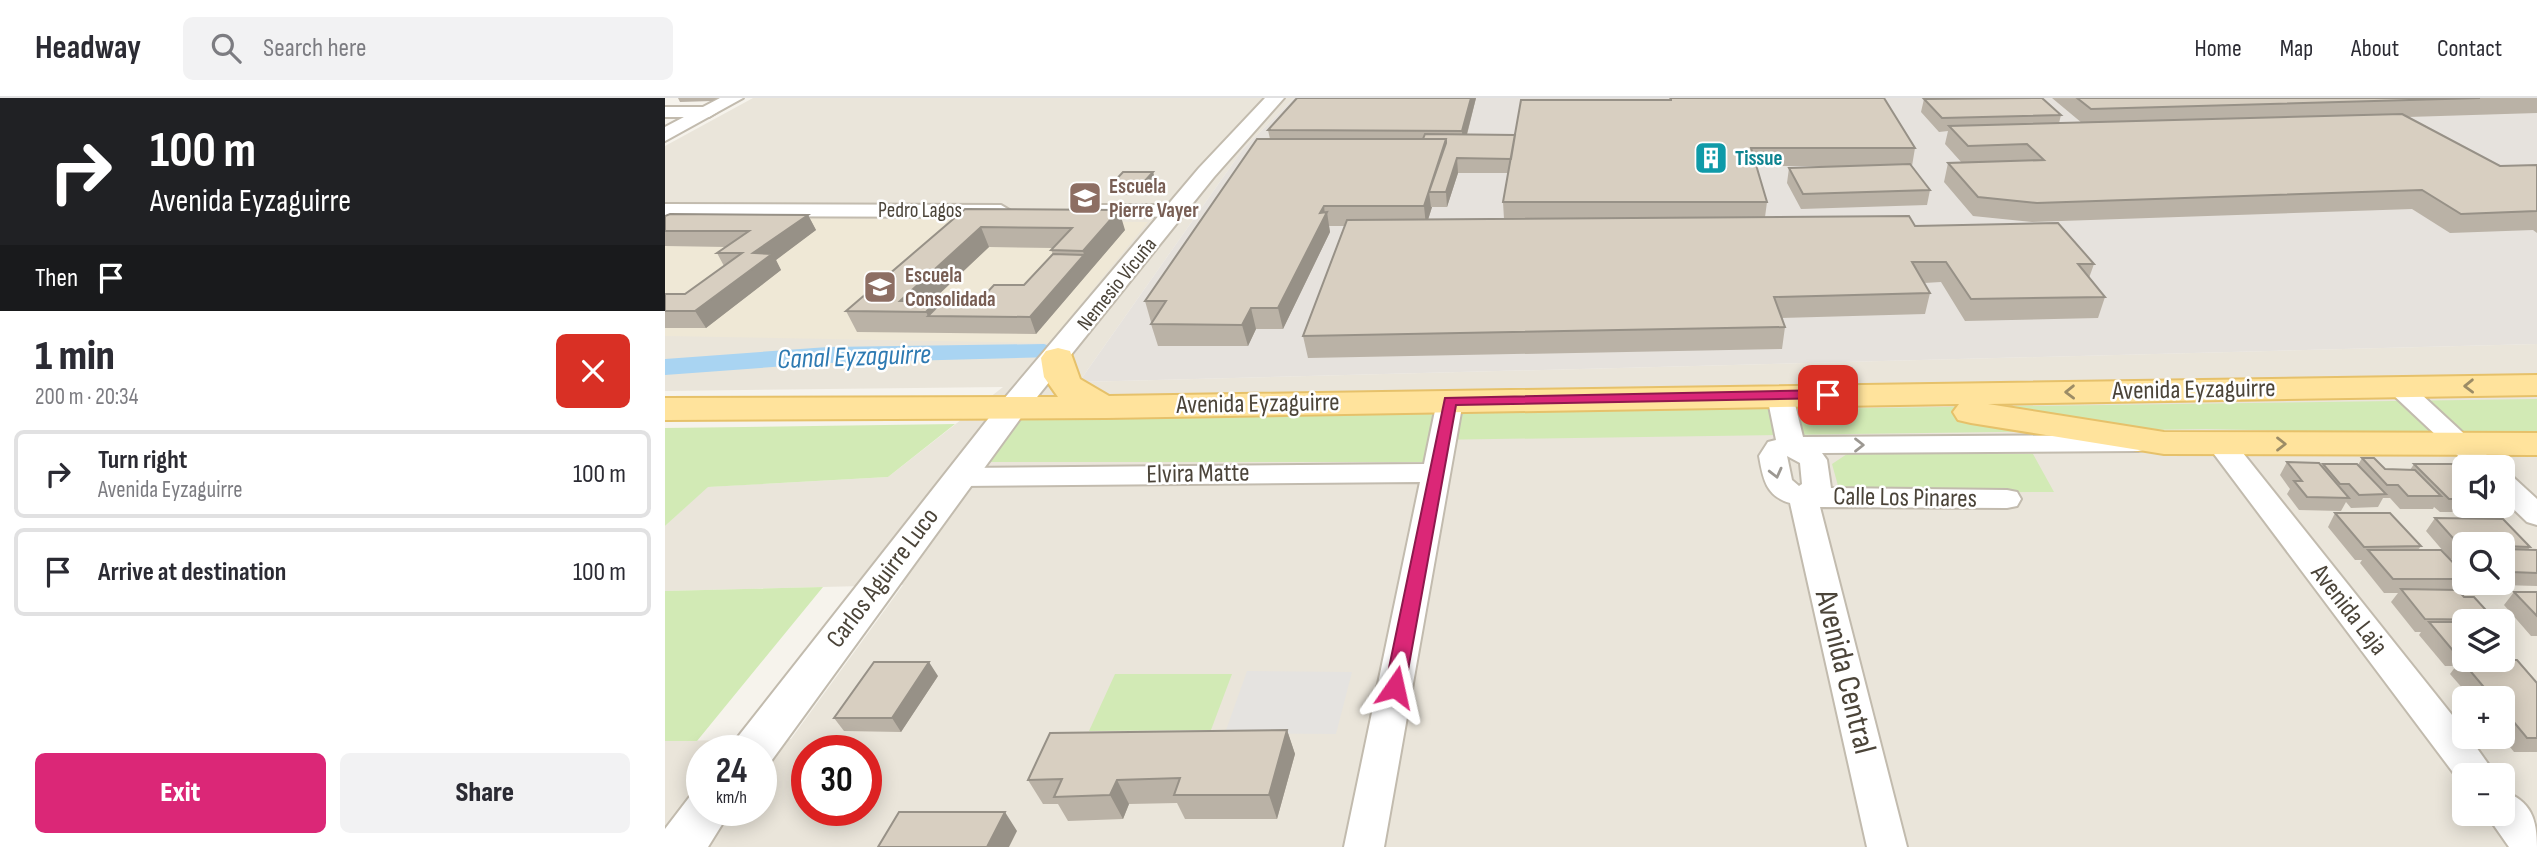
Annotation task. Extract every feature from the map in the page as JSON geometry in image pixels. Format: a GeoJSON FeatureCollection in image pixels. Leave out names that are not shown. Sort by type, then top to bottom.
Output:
{"type":"FeatureCollection","features":[{"type":"Feature","properties":{"kind":"main road"},"geometry":{"type":"LineString","coordinates":[[1058,358],[1060,374],[1070,390],[1107,407]]}},
{"type":"Feature","properties":{"kind":"main road","name":"Avenida Eyzaguirre"},"geometry":{"type":"LineString","coordinates":[[665,410],[1107,407],[2537,385]]}},
{"type":"Feature","properties":{"kind":"main road","name":"Avenida Eyzaguirre"},"geometry":{"type":"LineString","coordinates":[[1851,394],[2164,443],[2452,455]]}},
{"type":"Feature","properties":{"kind":"main road","name":"Avenida Eyzaguirre"},"geometry":{"type":"LineString","coordinates":[[2478,455],[2537,444]]}},
{"type":"Feature","properties":{"kind":"street"},"geometry":{"type":"LineString","coordinates":[[665,135],[734,98]]}},
{"type":"Feature","properties":{"kind":"street","name":"Nemesio Vicuña"},"geometry":{"type":"LineString","coordinates":[[1014,406],[1058,358],[1223,151],[1275,98]]}},
{"type":"Feature","properties":{"kind":"street"},"geometry":{"type":"LineString","coordinates":[[665,112],[709,112]]}},
{"type":"Feature","properties":{"kind":"street","name":"Pedro Lagos"},"geometry":{"type":"LineString","coordinates":[[665,210],[1019,211]]}},
{"type":"Feature","properties":{"kind":"street"},"geometry":{"type":"LineString","coordinates":[[1060,211],[1175,211]]}},
{"type":"Feature","properties":{"kind":"street"},"geometry":{"type":"LineString","coordinates":[[2399,387],[2472,455]]}},
{"type":"Feature","properties":{"kind":"street"},"geometry":{"type":"LineString","coordinates":[[1780,396],[1791,445],[1778,448],[1773,461],[1782,489],[1803,497]]}},
{"type":"Feature","properties":{"kind":"street"},"geometry":{"type":"LineString","coordinates":[[1364,847],[1450,401]]}},
{"type":"Feature","properties":{"kind":"street","name":"Carlos Aguirre Luco"},"geometry":{"type":"LineString","coordinates":[[765,735],[1014,406]]}},
{"type":"Feature","properties":{"kind":"street","name":"Avenida Eyzaguirre"},"geometry":{"type":"LineString","coordinates":[[1791,445],[2164,443]]}},
{"type":"Feature","properties":{"kind":"street","name":"Avenida Laja"},"geometry":{"type":"LineString","coordinates":[[2221,444],[2468,763]]}},
{"type":"Feature","properties":{"kind":"street","name":"Elvira Matte"},"geometry":{"type":"LineString","coordinates":[[961,477],[1436,473]]}},
{"type":"Feature","properties":{"kind":"street"},"geometry":{"type":"LineString","coordinates":[[2515,494],[2537,515]]}},
{"type":"Feature","properties":{"kind":"street","name":"Calle Los Pinares"},"geometry":{"type":"LineString","coordinates":[[1803,497],[2007,499]]}},
{"type":"Feature","properties":{"kind":"street","name":"Avenida Central"},"geometry":{"type":"LineString","coordinates":[[1803,497],[1887,847]]}},
{"type":"Feature","properties":{"kind":"street"},"geometry":{"type":"LineString","coordinates":[[2515,824],[2533,847]]}},
{"type":"Feature","properties":{"kind":"street"},"geometry":{"type":"LineString","coordinates":[[680,847],[696,826]]}},
{"type":"Feature","properties":{"kind":"shaded area"},"geometry":{"type":"Polygon","coordinates":[[[753,98],[1294,98],[1243,149],[1079,382],[2537,344],[2537,847],[665,847],[665,741],[686,741],[686,826],[777,826],[777,739],[791,739],[791,826],[882,826],[882,735],[794,735],[903,585],[665,591],[665,526],[707,487],[888,477],[1003,387],[665,391],[665,146],[753,98]]]}},
{"type":"Feature","properties":{"kind":"shaded area"},"geometry":{"type":"Polygon","coordinates":[[[1294,98],[2537,98],[2537,344],[1079,382],[1243,149],[1294,98]]]}},
{"type":"Feature","properties":{"kind":"shaded area","name":"Escuela Consolidada"},"geometry":{"type":"Polygon","coordinates":[[[697,217],[1148,222],[1049,343],[665,336],[665,238],[697,217]]]}},
{"type":"Feature","properties":{"kind":"shaded area"},"geometry":{"type":"Polygon","coordinates":[[[1247,671],[1352,672],[1336,734],[1225,733],[1247,671]]]}},
{"type":"Feature","properties":{"kind":"green space"},"geometry":{"type":"Polygon","coordinates":[[[2537,399],[2537,436],[2206,429],[1428,440],[1425,462],[989,462],[1025,413],[1803,409],[2537,399]]]}},
{"type":"Feature","properties":{"kind":"green space"},"geometry":{"type":"Polygon","coordinates":[[[955,424],[888,477],[708,487],[665,526],[665,428],[955,424]]]}},
{"type":"Feature","properties":{"kind":"green space"},"geometry":{"type":"Polygon","coordinates":[[[1847,454],[2033,454],[2054,492],[1840,493],[1832,464],[1847,454]]]}},
{"type":"Feature","properties":{"kind":"green space"},"geometry":{"type":"Polygon","coordinates":[[[823,587],[702,735],[686,735],[686,741],[665,741],[665,591],[823,587]]]}},
{"type":"Feature","properties":{"kind":"green space"},"geometry":{"type":"Polygon","coordinates":[[[1115,674],[1232,674],[1211,730],[1089,731],[1115,674]]]}},
{"type":"Feature","properties":{"kind":"building"},"geometry":{"type":"Polygon","coordinates":[[[1297,98],[1471,98],[1462,131],[1268,130],[1297,98]]]}},
{"type":"Feature","properties":{"kind":"building","name":"Tissue"},"geometry":{"type":"Polygon","coordinates":[[[1884,98],[1915,148],[1751,148],[1767,202],[1503,202],[1521,100],[1884,98]]]}},
{"type":"Feature","properties":{"kind":"building"},"geometry":{"type":"Polygon","coordinates":[[[2042,98],[2061,115],[1942,118],[1924,99],[2042,98]]]}},
{"type":"Feature","properties":{"kind":"building"},"geometry":{"type":"Polygon","coordinates":[[[2077,98],[2480,98],[2091,109],[2077,98]]]}},
{"type":"Feature","properties":{"kind":"building"},"geometry":{"type":"Polygon","coordinates":[[[2402,114],[2500,166],[2537,165],[2537,211],[2461,214],[2422,190],[2037,203],[1978,197],[1948,163],[2044,160],[2027,144],[1968,146],[1949,126],[2402,114]]]}},
{"type":"Feature","properties":{"kind":"building"},"geometry":{"type":"Polygon","coordinates":[[[1425,134],[1515,135],[1511,159],[1457,158],[1446,192],[1429,192],[1446,139],[1423,139],[1425,134]]]}},
{"type":"Feature","properties":{"kind":"building"},"geometry":{"type":"Polygon","coordinates":[[[1257,139],[1446,139],[1424,206],[1324,206],[1320,213],[1327,212],[1278,308],[1251,308],[1242,325],[1151,324],[1166,301],[1145,301],[1257,139]]]}},
{"type":"Feature","properties":{"kind":"building"},"geometry":{"type":"Polygon","coordinates":[[[1910,164],[1930,190],[1803,194],[1789,168],[1910,164]]]}},
{"type":"Feature","properties":{"kind":"building"},"geometry":{"type":"Polygon","coordinates":[[[1123,172],[1153,172],[1143,183],[1111,185],[1123,172]]]}},
{"type":"Feature","properties":{"kind":"building"},"geometry":{"type":"Polygon","coordinates":[[[965,209],[1119,210],[1083,251],[1051,250],[1072,228],[981,227],[900,301],[936,301],[926,312],[846,311],[965,209]]]}},
{"type":"Feature","properties":{"kind":"building"},"geometry":{"type":"Polygon","coordinates":[[[808,215],[753,253],[772,254],[695,311],[665,311],[665,294],[685,294],[742,253],[717,253],[749,231],[665,231],[665,216],[808,215]]]}},
{"type":"Feature","properties":{"kind":"building"},"geometry":{"type":"Polygon","coordinates":[[[1909,216],[1915,226],[2058,223],[2094,264],[2078,264],[2105,297],[1971,299],[1946,262],[1912,262],[1930,293],[1774,297],[1785,327],[1303,336],[1347,220],[1909,216]]]}},
{"type":"Feature","properties":{"kind":"building"},"geometry":{"type":"Polygon","coordinates":[[[1053,254],[1084,255],[1030,317],[928,316],[946,298],[981,299],[994,285],[1024,285],[1053,254]]]}},
{"type":"Feature","properties":{"kind":"building"},"geometry":{"type":"Polygon","coordinates":[[[2362,458],[2374,458],[2385,469],[2415,470],[2441,496],[2408,496],[2398,485],[2387,485],[2362,458]]]}},
{"type":"Feature","properties":{"kind":"building"},"geometry":{"type":"Polygon","coordinates":[[[2287,462],[2319,463],[2349,498],[2307,497],[2294,481],[2302,481],[2287,462]]]}},
{"type":"Feature","properties":{"kind":"building"},"geometry":{"type":"Polygon","coordinates":[[[2323,464],[2357,464],[2386,494],[2359,495],[2349,484],[2340,484],[2323,464]]]}},
{"type":"Feature","properties":{"kind":"building"},"geometry":{"type":"Polygon","coordinates":[[[2414,464],[2452,464],[2452,499],[2414,464]]]}},
{"type":"Feature","properties":{"kind":"building"},"geometry":{"type":"Polygon","coordinates":[[[2335,513],[2390,513],[2421,546],[2364,547],[2335,513]]]}},
{"type":"Feature","properties":{"kind":"building"},"geometry":{"type":"Polygon","coordinates":[[[2435,518],[2503,519],[2530,547],[2515,546],[2515,532],[2452,532],[2452,537],[2435,518]]]}},
{"type":"Feature","properties":{"kind":"building"},"geometry":{"type":"Polygon","coordinates":[[[2515,549],[2537,550],[2537,573],[2515,572],[2515,549]]]}},
{"type":"Feature","properties":{"kind":"building"},"geometry":{"type":"Polygon","coordinates":[[[2368,550],[2441,550],[2452,561],[2452,579],[2393,579],[2368,550]]]}},
{"type":"Feature","properties":{"kind":"building"},"geometry":{"type":"Polygon","coordinates":[[[2401,589],[2452,590],[2452,595],[2474,597],[2485,609],[2452,609],[2452,619],[2425,619],[2401,589]]]}},
{"type":"Feature","properties":{"kind":"building"},"geometry":{"type":"Polygon","coordinates":[[[2515,592],[2537,592],[2537,616],[2515,593],[2515,592]]]}},
{"type":"Feature","properties":{"kind":"building"},"geometry":{"type":"Polygon","coordinates":[[[2429,622],[2452,622],[2452,649],[2429,622]]]}},
{"type":"Feature","properties":{"kind":"building"},"geometry":{"type":"Polygon","coordinates":[[[2517,660],[2537,683],[2537,738],[2527,738],[2515,724],[2515,686],[2483,686],[2471,672],[2515,672],[2517,660]]]}},
{"type":"Feature","properties":{"kind":"building"},"geometry":{"type":"Polygon","coordinates":[[[874,662],[929,662],[892,718],[834,718],[874,662]]]}},
{"type":"Feature","properties":{"kind":"building"},"geometry":{"type":"Polygon","coordinates":[[[1287,730],[1269,795],[1174,795],[1180,778],[1117,780],[1110,795],[1054,797],[1062,779],[1028,780],[1050,733],[1287,730]]]}},
{"type":"Feature","properties":{"kind":"building"},"geometry":{"type":"Polygon","coordinates":[[[899,812],[1005,812],[987,847],[878,847],[899,812]]]}},
{"type":"Feature","properties":{"kind":"waterway","name":"Canal Eyzaguirre"},"geometry":{"type":"LineString","coordinates":[[665,367],[828,355],[1044,352]]}},
{"type":"Feature","properties":{"kind":"place","name":"Tissue"},"geometry":{"type":"Point","coordinates":[1711,158]}},
{"type":"Feature","properties":{"kind":"place","name":"Escuela Pierre Vayer"},"geometry":{"type":"Point","coordinates":[1085,198]}},
{"type":"Feature","properties":{"kind":"place","name":"Escuela Consolidada"},"geometry":{"type":"Point","coordinates":[880,287]}},
{"type":"Feature","properties":{"kind":"route"},"geometry":{"type":"LineString","coordinates":[[1395,687],[1450,401],[1828,395]]}}]}
